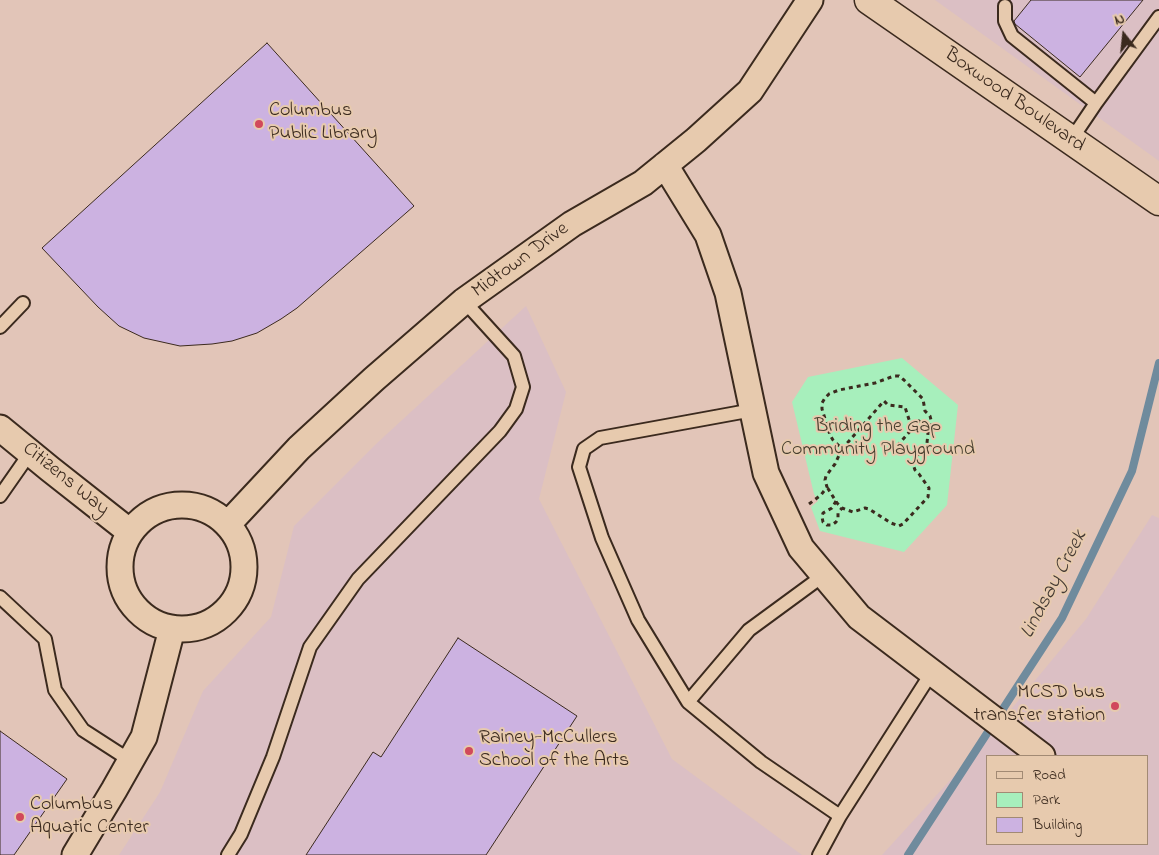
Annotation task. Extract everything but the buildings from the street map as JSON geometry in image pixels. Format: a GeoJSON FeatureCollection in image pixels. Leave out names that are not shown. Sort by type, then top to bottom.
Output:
{"type":"FeatureCollection","features":[{"type":"Feature","properties":{"kind":"street","name":"Midtown Drive"},"geometry":{"type":"LineString","coordinates":[[228,524],[299,448],[374,379],[464,301],[572,224],[643,183],[696,140],[750,91],[810,0]]}},
{"type":"Feature","properties":{"kind":"street","name":"Boxwood Boulevard"},"geometry":{"type":"LineString","coordinates":[[869,0],[1159,201]]}},
{"type":"Feature","properties":{"kind":"street"},"geometry":{"type":"LineString","coordinates":[[664,166],[708,235],[728,293],[766,473],[801,548],[859,617],[1041,755]]}},
{"type":"Feature","properties":{"kind":"street","name":"Citizens Way"},"geometry":{"type":"LineString","coordinates":[[0,428],[130,532]]}},
{"type":"Feature","properties":{"kind":"street"},"geometry":{"type":"LineString","coordinates":[[178,505],[196,506],[213,513],[228,524],[239,540],[244,559],[244,578],[238,596],[226,612],[210,623],[192,629],[172,629],[153,622],[136,610],[124,592],[119,572],[122,551],[130,532],[143,518],[159,509],[178,505]]}},
{"type":"Feature","properties":{"kind":"street"},"geometry":{"type":"LineString","coordinates":[[75,855],[144,738],[172,629]]}},
{"type":"Feature","properties":{"kind":"lane"},"geometry":{"type":"LineString","coordinates":[[1003,2],[1005,21],[1012,36],[1096,103]]}},
{"type":"Feature","properties":{"kind":"lane"},"geometry":{"type":"LineString","coordinates":[[1071,140],[1159,17]]}},
{"type":"Feature","properties":{"kind":"lane"},"geometry":{"type":"LineString","coordinates":[[228,855],[241,834],[273,757],[310,647],[358,579],[500,431],[516,410],[523,388],[514,356],[464,301]]}},
{"type":"Feature","properties":{"kind":"lane"},"geometry":{"type":"LineString","coordinates":[[0,327],[23,303]]}},
{"type":"Feature","properties":{"kind":"lane"},"geometry":{"type":"LineString","coordinates":[[753,410],[600,438],[584,449],[579,466],[602,538],[638,620],[688,702],[761,762],[840,816]]}},
{"type":"Feature","properties":{"kind":"lane"},"geometry":{"type":"LineString","coordinates":[[0,496],[30,453]]}},
{"type":"Feature","properties":{"kind":"lane"},"geometry":{"type":"LineString","coordinates":[[688,702],[749,630],[824,575]]}},
{"type":"Feature","properties":{"kind":"lane"},"geometry":{"type":"LineString","coordinates":[[0,597],[45,639],[54,690],[83,730],[131,761]]}},
{"type":"Feature","properties":{"kind":"lane"},"geometry":{"type":"LineString","coordinates":[[819,855],[840,816],[932,672]]}},
{"type":"Feature","properties":{"kind":"path"},"geometry":{"type":"LineString","coordinates":[[843,447],[833,440],[830,435],[822,409],[822,403],[829,394],[839,390],[875,384],[894,376],[899,376],[924,399],[924,408],[930,416],[931,425],[927,443],[918,455],[914,467],[929,488],[928,497],[899,526],[870,509],[865,508],[853,512],[842,508],[827,487],[825,480],[843,447],[884,401],[888,405],[905,407],[912,429]]}},
{"type":"Feature","properties":{"kind":"path"},"geometry":{"type":"LineString","coordinates":[[898,445],[920,420]]}},
{"type":"Feature","properties":{"kind":"path"},"geometry":{"type":"LineString","coordinates":[[786,516],[806,507],[822,495],[827,487]]}},
{"type":"Feature","properties":{"kind":"path"},"geometry":{"type":"LineString","coordinates":[[836,501],[832,508],[823,513],[823,522],[827,525],[832,525],[838,519],[838,514],[842,508]]}},
{"type":"Feature","properties":{"kind":"path"},"geometry":{"type":"LineString","coordinates":[[832,508],[836,509],[838,514]]}},
{"type":"Feature","properties":{"kind":"shaded area"},"geometry":{"type":"Polygon","coordinates":[[[935,0],[1159,0],[1159,161],[935,0]]]}},
{"type":"Feature","properties":{"kind":"shaded area"},"geometry":{"type":"Polygon","coordinates":[[[526,306],[566,392],[539,499],[672,759],[802,855],[119,855],[160,792],[203,691],[271,617],[294,526],[376,444],[526,306]]]}},
{"type":"Feature","properties":{"kind":"shaded area"},"geometry":{"type":"Polygon","coordinates":[[[1152,515],[1159,518],[1159,855],[882,855],[974,754],[1086,619],[1152,515]]]}},
{"type":"Feature","properties":{"kind":"green space","name":"Briding the Gap Community Playground"},"geometry":{"type":"Polygon","coordinates":[[[902,358],[958,405],[947,505],[904,552],[820,531],[811,507],[818,501],[814,494],[792,402],[808,377],[902,358]]]}},
{"type":"Feature","properties":{"kind":"waterway","name":"Lindsay Creek"},"geometry":{"type":"LineString","coordinates":[[908,855],[1062,618],[1132,471],[1159,363]]}},
{"type":"Feature","properties":{"kind":"place","name":"Columbus Public Library"},"geometry":{"type":"Point","coordinates":[259,124]}},
{"type":"Feature","properties":{"kind":"place","name":"MCSD bus transfer station"},"geometry":{"type":"Point","coordinates":[1115,706]}},
{"type":"Feature","properties":{"kind":"place","name":"Rainey-McCullers School of the Arts"},"geometry":{"type":"Point","coordinates":[469,751]}},
{"type":"Feature","properties":{"kind":"place","name":"Columbus Aquatic Center"},"geometry":{"type":"Point","coordinates":[20,817]}}]}
